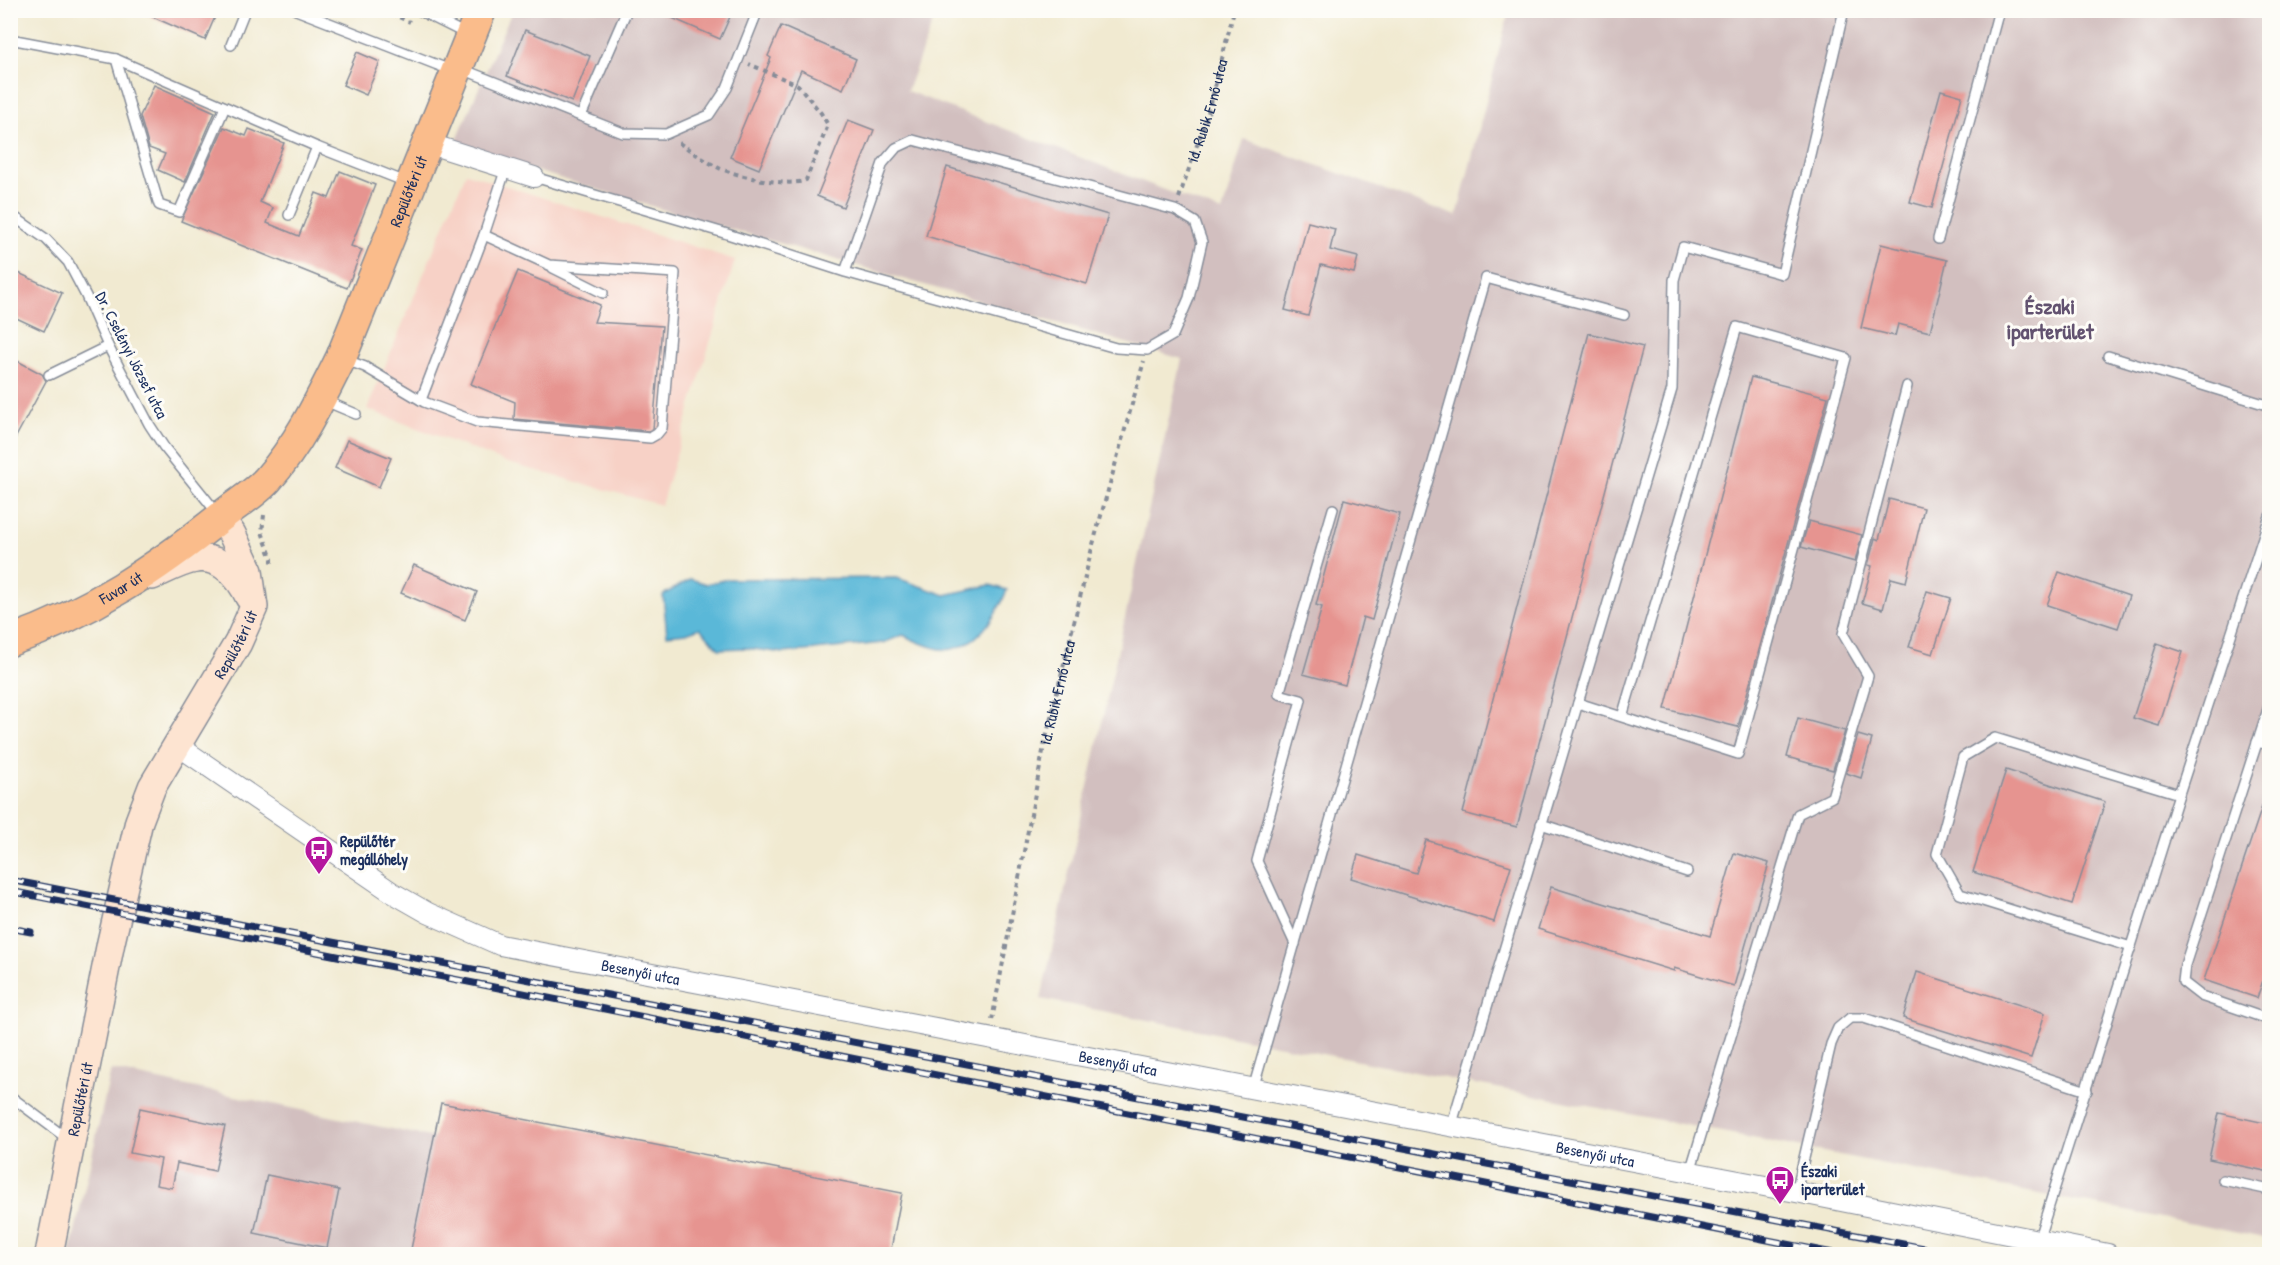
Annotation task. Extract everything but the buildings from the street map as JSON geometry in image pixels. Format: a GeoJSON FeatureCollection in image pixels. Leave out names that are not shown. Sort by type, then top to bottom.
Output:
{"type":"FeatureCollection","features":[{"type":"Feature","properties":{"kind":"main road","name":"Repülőtéri út"},"geometry":{"type":"LineString","coordinates":[[220,517],[267,480],[296,440],[320,399],[341,358],[475,23]]}},
{"type":"Feature","properties":{"kind":"main road","name":"Fuvar út"},"geometry":{"type":"LineString","coordinates":[[10,641],[65,618],[118,591],[185,546],[220,517]]}},
{"type":"Feature","properties":{"kind":"street"},"geometry":{"type":"LineString","coordinates":[[427,143],[534,177]]}},
{"type":"Feature","properties":{"kind":"street","name":"Repülőtéri út"},"geometry":{"type":"LineString","coordinates":[[49,1254],[111,942],[135,834],[152,787],[238,643],[254,607],[249,571],[232,534],[220,517]]}},
{"type":"Feature","properties":{"kind":"street"},"geometry":{"type":"LineString","coordinates":[[118,591],[176,565],[204,559],[214,561],[232,572],[243,585],[254,607]]}},
{"type":"Feature","properties":{"kind":"street","name":"Besenyői utca"},"geometry":{"type":"LineString","coordinates":[[177,745],[393,893],[428,913],[500,945],[1796,1192],[2108,1254]]}},
{"type":"Feature","properties":{"kind":"lane"},"geometry":{"type":"LineString","coordinates":[[231,45],[244,10]]}},
{"type":"Feature","properties":{"kind":"lane"},"geometry":{"type":"LineString","coordinates":[[296,10],[623,133],[666,134],[709,115],[727,88],[758,10]]}},
{"type":"Feature","properties":{"kind":"lane"},"geometry":{"type":"LineString","coordinates":[[418,10],[462,30],[475,23]]}},
{"type":"Feature","properties":{"kind":"lane"},"geometry":{"type":"LineString","coordinates":[[581,116],[627,10]]}},
{"type":"Feature","properties":{"kind":"lane"},"geometry":{"type":"LineString","coordinates":[[1451,1126],[1672,389],[1674,280],[1683,247],[1782,274],[1844,10]]}},
{"type":"Feature","properties":{"kind":"lane"},"geometry":{"type":"LineString","coordinates":[[1938,239],[2000,10]]}},
{"type":"Feature","properties":{"kind":"lane"},"geometry":{"type":"LineString","coordinates":[[10,39],[116,59],[317,147],[411,184]]}},
{"type":"Feature","properties":{"kind":"lane"},"geometry":{"type":"LineString","coordinates":[[116,59],[159,205],[179,212],[225,107]]}},
{"type":"Feature","properties":{"kind":"lane"},"geometry":{"type":"LineString","coordinates":[[534,177],[721,232],[845,272],[1116,348],[1147,350],[1173,335],[1189,298],[1202,242],[1195,222],[1175,210],[913,140],[896,148],[884,163],[845,272]]}},
{"type":"Feature","properties":{"kind":"lane"},"geometry":{"type":"LineString","coordinates":[[289,215],[317,147]]}},
{"type":"Feature","properties":{"kind":"lane"},"geometry":{"type":"LineString","coordinates":[[421,400],[484,235],[506,168]]}},
{"type":"Feature","properties":{"kind":"lane","name":"Dr. Cselényi József utca"},"geometry":{"type":"LineString","coordinates":[[10,214],[46,239],[68,262],[149,424],[164,447],[220,517]]}},
{"type":"Feature","properties":{"kind":"lane"},"geometry":{"type":"LineString","coordinates":[[484,235],[603,293]]}},
{"type":"Feature","properties":{"kind":"lane"},"geometry":{"type":"LineString","coordinates":[[341,358],[365,367],[421,400],[477,422],[650,438],[657,434],[663,428],[675,273],[549,265]]}},
{"type":"Feature","properties":{"kind":"lane"},"geometry":{"type":"LineString","coordinates":[[1253,1089],[1486,278],[1624,315]]}},
{"type":"Feature","properties":{"kind":"lane"},"geometry":{"type":"LineString","coordinates":[[1578,703],[1738,754],[1846,358],[1737,327],[1622,717]]}},
{"type":"Feature","properties":{"kind":"lane"},"geometry":{"type":"LineString","coordinates":[[49,375],[108,346]]}},
{"type":"Feature","properties":{"kind":"lane"},"geometry":{"type":"LineString","coordinates":[[2108,356],[2270,406]]}},
{"type":"Feature","properties":{"kind":"lane"},"geometry":{"type":"LineString","coordinates":[[1690,1172],[1798,814],[1832,797],[1868,676],[1843,634],[1907,386]]}},
{"type":"Feature","properties":{"kind":"lane"},"geometry":{"type":"LineString","coordinates":[[320,399],[356,414]]}},
{"type":"Feature","properties":{"kind":"lane"},"geometry":{"type":"LineString","coordinates":[[1295,944],[1257,861],[1301,700],[1279,694],[1333,509]]}},
{"type":"Feature","properties":{"kind":"lane"},"geometry":{"type":"LineString","coordinates":[[2038,1241],[2179,794],[2270,516]]}},
{"type":"Feature","properties":{"kind":"lane"},"geometry":{"type":"LineString","coordinates":[[2270,703],[2185,965],[2183,982],[2201,996],[2270,1020]]}},
{"type":"Feature","properties":{"kind":"lane"},"geometry":{"type":"LineString","coordinates":[[2131,947],[1960,894],[1936,854],[1963,757],[1995,738],[2179,794]]}},
{"type":"Feature","properties":{"kind":"lane"},"geometry":{"type":"LineString","coordinates":[[2257,742],[2270,745]]}},
{"type":"Feature","properties":{"kind":"lane"},"geometry":{"type":"LineString","coordinates":[[1541,824],[1687,872]]}},
{"type":"Feature","properties":{"kind":"lane"},"geometry":{"type":"LineString","coordinates":[[1796,1192],[1831,1044],[1838,1028],[1850,1018],[1864,1018],[2086,1091]]}},
{"type":"Feature","properties":{"kind":"lane"},"geometry":{"type":"LineString","coordinates":[[10,1096],[71,1142]]}},
{"type":"Feature","properties":{"kind":"lane"},"geometry":{"type":"LineString","coordinates":[[2223,1180],[2270,1190]]}},
{"type":"Feature","properties":{"kind":"path","name":"id. Rubik Ernő utca"},"geometry":{"type":"LineString","coordinates":[[1175,210],[1210,107],[1234,10]]}},
{"type":"Feature","properties":{"kind":"path"},"geometry":{"type":"LineString","coordinates":[[666,134],[720,168],[767,181],[798,183],[806,180],[828,125],[798,85],[738,59]]}},
{"type":"Feature","properties":{"kind":"path","name":"id. Rubik Ernő utca"},"geometry":{"type":"LineString","coordinates":[[988,1038],[1044,746],[1092,548],[1147,350]]}},
{"type":"Feature","properties":{"kind":"shaded area"},"geometry":{"type":"Polygon","coordinates":[[[512,11],[937,11],[907,91],[1222,212],[1244,139],[1457,216],[1509,11],[2269,11],[2269,1239],[1041,999],[1182,359],[671,212],[454,146],[512,11]]]}},
{"type":"Feature","properties":{"kind":"shaded area"},"geometry":{"type":"Polygon","coordinates":[[[466,173],[735,260],[661,505],[508,463],[367,409],[466,173]]]}},
{"type":"Feature","properties":{"kind":"shaded area"},"geometry":{"type":"Polygon","coordinates":[[[111,1070],[529,1158],[507,1254],[70,1254],[111,1070]]]}},
{"type":"Feature","properties":{"kind":"water"},"geometry":{"type":"Polygon","coordinates":[[[897,578],[945,595],[990,585],[1007,590],[993,618],[979,634],[962,646],[946,650],[920,643],[903,635],[883,643],[784,653],[745,648],[719,649],[700,628],[686,633],[667,635],[663,595],[691,579],[706,584],[728,579],[897,578]]]}},
{"type":"Feature","properties":{"kind":"railway"},"geometry":{"type":"LineString","coordinates":[[10,880],[1955,1254]]}},
{"type":"Feature","properties":{"kind":"railway"},"geometry":{"type":"LineString","coordinates":[[10,891],[1838,1254]]}},
{"type":"Feature","properties":{"kind":"railway"},"geometry":{"type":"LineString","coordinates":[[10,928],[31,932]]}},
{"type":"Feature","properties":{"kind":"place","name":"Repülőtér megállóhely"},"geometry":{"type":"Point","coordinates":[319,876]}},
{"type":"Feature","properties":{"kind":"place","name":"Északi iparterület"},"geometry":{"type":"Point","coordinates":[1780,1206]}},
{"type":"Feature","properties":{"kind":"district","name":"Északi iparterület"},"geometry":{"type":"Point","coordinates":[2050,318]}}]}
